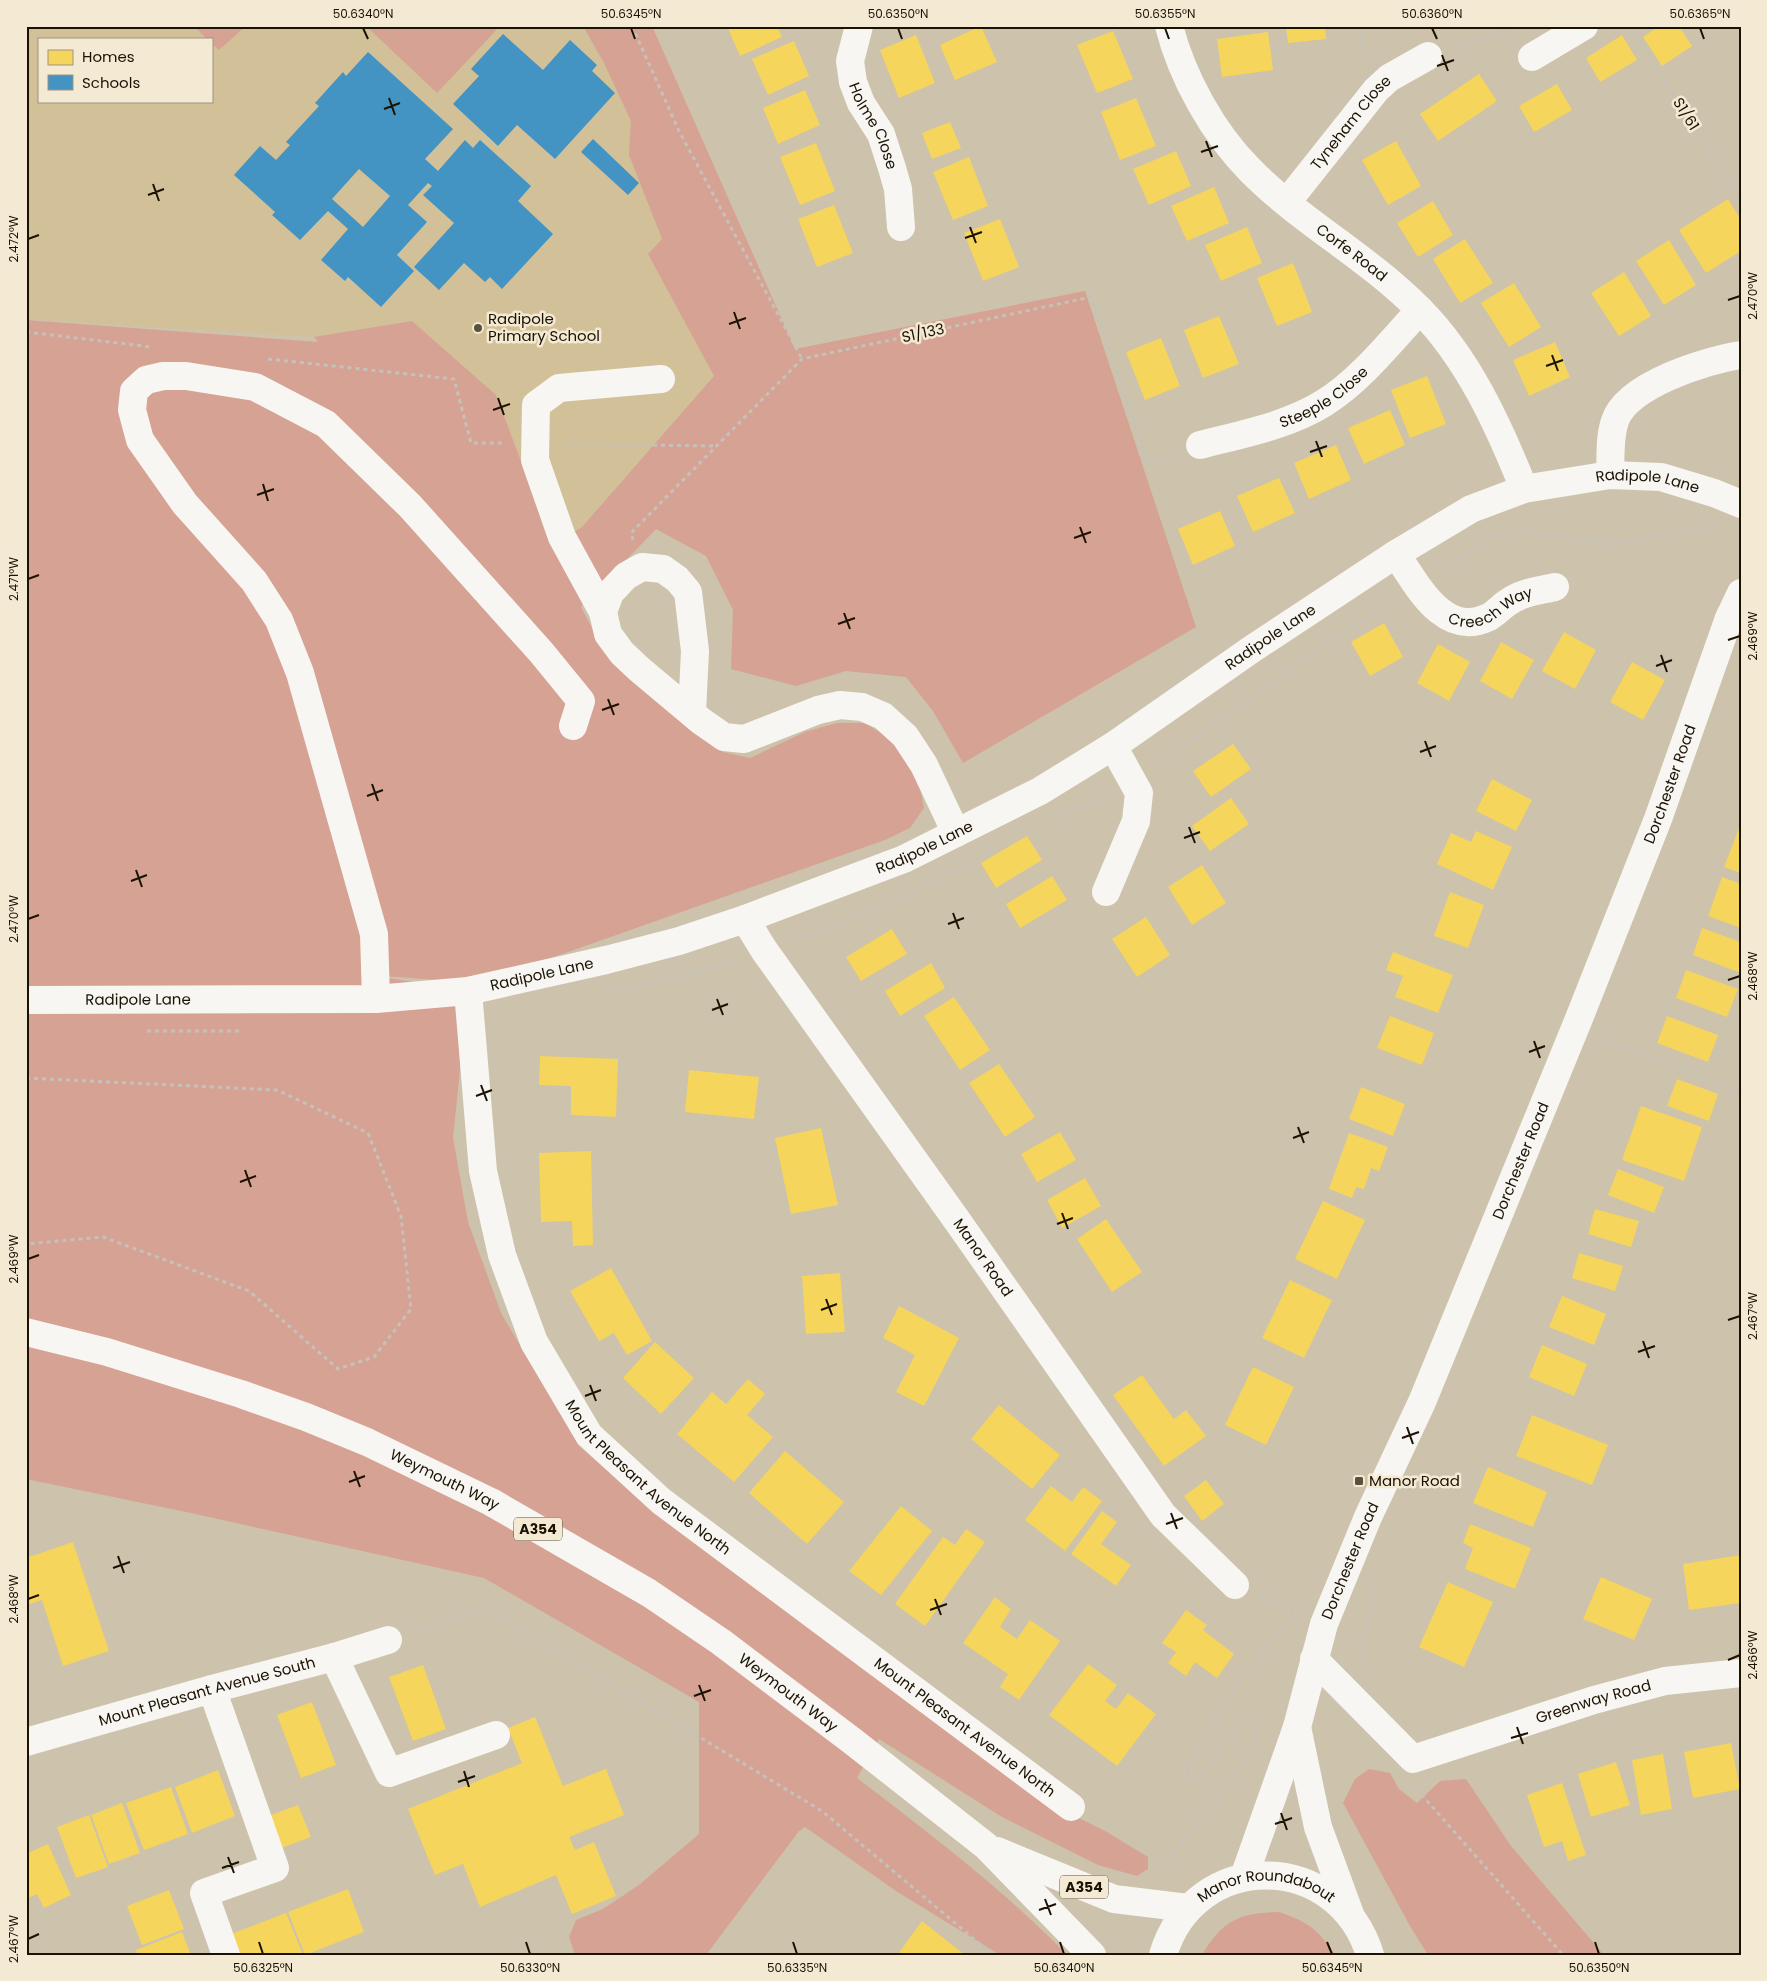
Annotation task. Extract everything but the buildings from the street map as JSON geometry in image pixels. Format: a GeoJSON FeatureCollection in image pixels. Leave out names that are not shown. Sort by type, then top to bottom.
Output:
{"type":"FeatureCollection","features":[{"type":"Feature","properties":{"kind":"main road","name":"Holme Close"},"geometry":{"type":"LineString","coordinates":[[859,26],[855,34],[850,61],[853,82],[861,102],[881,134],[898,189],[901,228]]}},
{"type":"Feature","properties":{"kind":"main road","name":"Corfe Road"},"geometry":{"type":"LineString","coordinates":[[1169,26],[1190,84],[1217,132],[1250,170],[1287,202],[1373,269],[1420,310],[1459,357],[1489,410],[1524,489]]}},
{"type":"Feature","properties":{"kind":"main road"},"geometry":{"type":"LineString","coordinates":[[1520,51],[1584,26]]}},
{"type":"Feature","properties":{"kind":"main road","name":"Tyneham Close"},"geometry":{"type":"LineString","coordinates":[[1287,202],[1376,90],[1389,78],[1428,56]]}},
{"type":"Feature","properties":{"kind":"main road","name":"Steeple Close"},"geometry":{"type":"LineString","coordinates":[[1200,444],[1272,426],[1324,403],[1351,383],[1420,310]]}},
{"type":"Feature","properties":{"kind":"main road"},"geometry":{"type":"LineString","coordinates":[[1610,475],[1615,420],[1627,403],[1648,388],[1680,372],[1724,358],[1741,355]]}},
{"type":"Feature","properties":{"kind":"main road"},"geometry":{"type":"LineString","coordinates":[[376,999],[374,934],[300,673],[279,620],[254,582],[185,504],[140,440],[132,410],[134,391],[146,380],[163,376],[186,376],[255,387],[326,424],[410,506],[541,652],[576,694],[581,701],[573,726]]}},
{"type":"Feature","properties":{"kind":"main road"},"geometry":{"type":"LineString","coordinates":[[661,378],[559,388],[536,405],[535,460],[562,537],[603,612],[608,634],[622,653],[692,713],[724,737],[744,739],[818,710],[840,706],[862,707],[883,716],[904,736],[924,765],[956,833]]}},
{"type":"Feature","properties":{"kind":"main road","name":"Radipole Lane"},"geometry":{"type":"LineString","coordinates":[[26,1000],[376,999],[468,991],[606,960],[679,941],[745,919],[904,859],[1040,791],[1113,746],[1252,649],[1396,554],[1471,509],[1524,489],[1610,475],[1661,477],[1714,493],[1741,504]]}},
{"type":"Feature","properties":{"kind":"main road","name":"Creech Way"},"geometry":{"type":"LineString","coordinates":[[1396,554],[1418,587],[1440,612],[1456,620],[1473,621],[1494,614],[1508,602],[1523,594],[1555,587]]}},
{"type":"Feature","properties":{"kind":"main road"},"geometry":{"type":"LineString","coordinates":[[603,612],[610,593],[626,576],[642,567],[663,569],[677,579],[688,592],[695,650],[692,713]]}},
{"type":"Feature","properties":{"kind":"main road","name":"Dorchester Road"},"geometry":{"type":"LineString","coordinates":[[1244,1877],[1297,1727],[1324,1624],[1368,1517],[1422,1402],[1571,1039],[1658,819],[1729,618],[1741,593]]}},
{"type":"Feature","properties":{"kind":"main road"},"geometry":{"type":"LineString","coordinates":[[1106,892],[1136,821],[1139,793],[1113,746]]}},
{"type":"Feature","properties":{"kind":"main road","name":"Manor Road"},"geometry":{"type":"LineString","coordinates":[[745,919],[764,950],[956,1219],[1163,1515],[1235,1585]]}},
{"type":"Feature","properties":{"kind":"main road","name":"Mount Pleasant Avenue North"},"geometry":{"type":"LineString","coordinates":[[468,991],[483,1171],[502,1255],[534,1342],[590,1435],[661,1500],[1070,1807]]}},
{"type":"Feature","properties":{"kind":"main road","name":"Weymouth Way"},"geometry":{"type":"LineString","coordinates":[[26,1332],[107,1352],[241,1394],[306,1417],[367,1442],[491,1502],[649,1594],[721,1642],[858,1745],[986,1846],[1092,1955]]}},
{"type":"Feature","properties":{"kind":"main road","name":"Mount Pleasant Avenue South"},"geometry":{"type":"LineString","coordinates":[[26,1742],[212,1689],[334,1657],[388,1640]]}},
{"type":"Feature","properties":{"kind":"main road"},"geometry":{"type":"LineString","coordinates":[[334,1657],[389,1773],[496,1735]]}},
{"type":"Feature","properties":{"kind":"main road"},"geometry":{"type":"LineString","coordinates":[[1314,1659],[1413,1759]]}},
{"type":"Feature","properties":{"kind":"main road","name":"Greenway Road"},"geometry":{"type":"LineString","coordinates":[[1413,1759],[1594,1700],[1665,1681],[1741,1673]]}},
{"type":"Feature","properties":{"kind":"main road"},"geometry":{"type":"LineString","coordinates":[[212,1689],[275,1868],[204,1893],[226,1955]]}},
{"type":"Feature","properties":{"kind":"main road","name":"Dorchester Road"},"geometry":{"type":"LineString","coordinates":[[1297,1727],[1318,1827],[1350,1914]]}},
{"type":"Feature","properties":{"kind":"main road","name":"Weymouth Way"},"geometry":{"type":"LineString","coordinates":[[986,1846],[1114,1899],[1188,1908]]}},
{"type":"Feature","properties":{"kind":"main road","name":"Manor Roundabout"},"geometry":{"type":"LineString","coordinates":[[1163,1955],[1168,1937],[1188,1908],[1204,1894],[1223,1884],[1244,1877],[1273,1875],[1303,1881],[1329,1895],[1350,1914],[1365,1938],[1370,1955]]}},
{"type":"Feature","properties":{"kind":"path"},"geometry":{"type":"LineString","coordinates":[[632,26],[679,131],[802,360],[631,534],[642,567]]}},
{"type":"Feature","properties":{"kind":"path","name":"S1/61"},"geometry":{"type":"LineString","coordinates":[[1630,26],[1741,202]]}},
{"type":"Feature","properties":{"kind":"path"},"geometry":{"type":"LineString","coordinates":[[1428,56],[1446,54],[1507,28],[1520,51]]}},
{"type":"Feature","properties":{"kind":"path","name":"S1/133"},"geometry":{"type":"LineString","coordinates":[[802,360],[1091,297],[1148,463],[1200,444]]}},
{"type":"Feature","properties":{"kind":"path"},"geometry":{"type":"LineString","coordinates":[[26,332],[155,347]]}},
{"type":"Feature","properties":{"kind":"path"},"geometry":{"type":"LineString","coordinates":[[263,359],[454,379],[471,443],[717,446]]}},
{"type":"Feature","properties":{"kind":"path"},"geometry":{"type":"LineString","coordinates":[[1053,819],[1134,782],[1325,644],[1418,587],[1487,539],[1518,531],[1609,544],[1716,526]]}},
{"type":"Feature","properties":{"kind":"path"},"geometry":{"type":"LineString","coordinates":[[764,950],[885,908],[1002,845]]}},
{"type":"Feature","properties":{"kind":"path"},"geometry":{"type":"LineString","coordinates":[[1597,1036],[1741,1093]]}},
{"type":"Feature","properties":{"kind":"path"},"geometry":{"type":"LineString","coordinates":[[26,1078],[277,1090],[368,1133],[401,1216],[412,1309],[374,1357],[338,1369],[249,1291],[103,1237],[26,1244]]}},
{"type":"Feature","properties":{"kind":"path"},"geometry":{"type":"LineString","coordinates":[[1235,1585],[1324,1624]]}},
{"type":"Feature","properties":{"kind":"path"},"geometry":{"type":"LineString","coordinates":[[388,1640],[484,1607],[822,1810],[994,1955]]}},
{"type":"Feature","properties":{"kind":"path"},"geometry":{"type":"LineString","coordinates":[[1162,1868],[1256,1747],[1257,1728],[1239,1726],[1198,1782],[1185,1772],[1229,1697],[1294,1612]]}},
{"type":"Feature","properties":{"kind":"path"},"geometry":{"type":"LineString","coordinates":[[1413,1759],[1421,1794],[1563,1955]]}},
{"type":"Feature","properties":{"kind":"shaded area","name":"Radipole Primary School"},"geometry":{"type":"Polygon","coordinates":[[[26,26],[652,26],[795,349],[534,616],[314,337],[26,319],[26,26]]]}},
{"type":"Feature","properties":{"kind":"shaded area"},"geometry":{"type":"Polygon","coordinates":[[[194,26],[246,26],[219,50],[212,44],[212,38],[206,38],[194,26]]]}},
{"type":"Feature","properties":{"kind":"shaded area"},"geometry":{"type":"Polygon","coordinates":[[[366,26],[500,26],[437,93],[366,26]]]}},
{"type":"Feature","properties":{"kind":"shaded area"},"geometry":{"type":"Polygon","coordinates":[[[583,26],[652,26],[795,349],[1085,291],[1196,627],[963,763],[933,711],[906,677],[846,671],[796,686],[731,669],[733,610],[706,556],[656,529],[581,607],[594,632],[661,703],[723,752],[750,758],[805,732],[837,723],[864,723],[885,735],[905,753],[919,782],[924,808],[910,828],[885,840],[554,957],[465,982],[370,975],[468,991],[453,1138],[468,1222],[501,1313],[579,1446],[660,1517],[1069,1813],[1107,1832],[1148,1857],[1148,1869],[1137,1876],[1098,1865],[1002,1817],[879,1739],[857,1778],[939,1841],[992,1885],[1067,1955],[1000,1955],[896,1891],[805,1827],[799,1831],[706,1955],[575,1955],[569,1937],[576,1920],[603,1909],[639,1885],[699,1834],[699,1702],[484,1578],[191,1513],[26,1479],[26,320],[318,342],[314,337],[412,321],[496,395],[553,546],[582,527],[714,376],[648,254],[662,239],[629,155],[631,121],[604,63],[583,26]]]}},
{"type":"Feature","properties":{"kind":"shaded area"},"geometry":{"type":"Polygon","coordinates":[[[1369,1769],[1390,1773],[1399,1789],[1417,1803],[1440,1781],[1466,1779],[1511,1846],[1604,1955],[1428,1955],[1410,1926],[1343,1803],[1355,1779],[1369,1769]]]}},
{"type":"Feature","properties":{"kind":"shaded area"},"geometry":{"type":"Polygon","coordinates":[[[1279,1912],[1298,1919],[1312,1928],[1335,1955],[1202,1955],[1217,1934],[1233,1921],[1253,1914],[1279,1912]]]}},
{"type":"Feature","properties":{"kind":"place","name":"Radipole Primary School"},"geometry":{"type":"Point","coordinates":[478,328]}},
{"type":"Feature","properties":{"kind":"place","name":"Manor Road"},"geometry":{"type":"Point","coordinates":[1359,1481]}}]}
